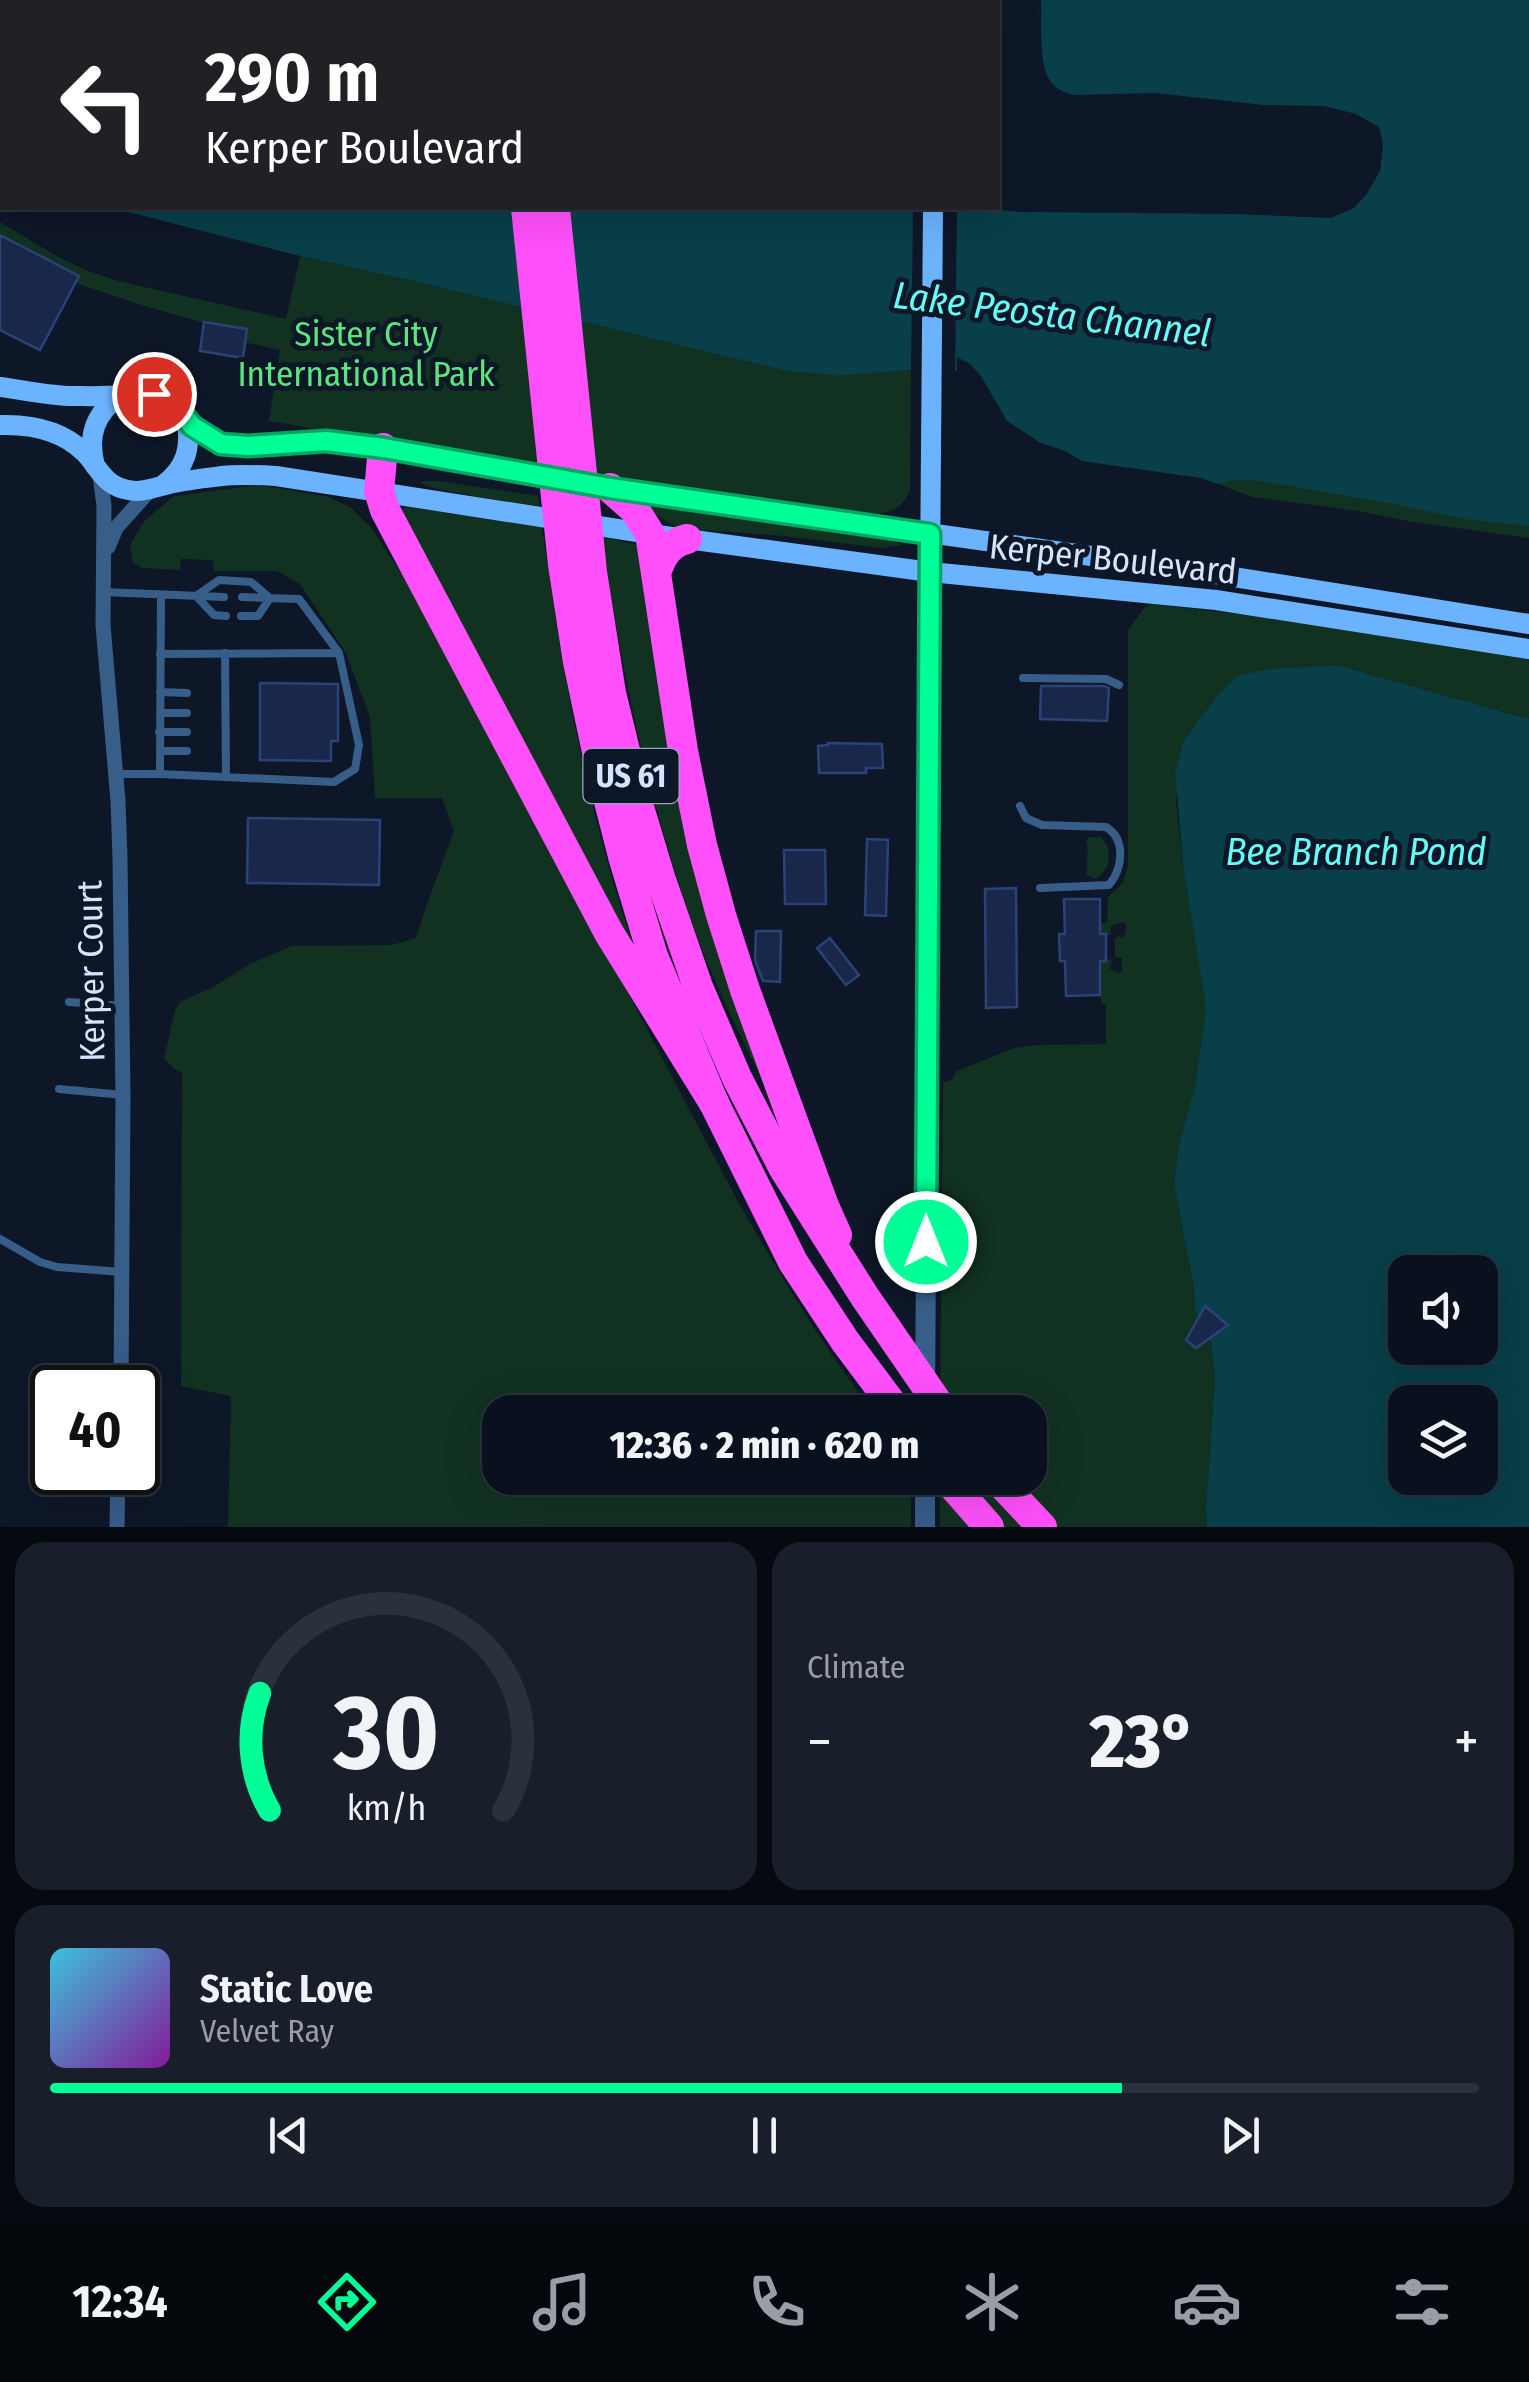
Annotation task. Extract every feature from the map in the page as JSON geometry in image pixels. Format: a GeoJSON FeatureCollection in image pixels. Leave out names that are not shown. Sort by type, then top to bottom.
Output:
{"type":"FeatureCollection","features":[{"type":"Feature","properties":{"kind":"highway","name":"US 61"},"geometry":{"type":"LineString","coordinates":[[526,210],[578,662],[600,766],[653,956],[714,1103],[793,1262],[844,1341],[885,1395]]}},
{"type":"Feature","properties":{"kind":"highway","name":"US 61"},"geometry":{"type":"LineString","coordinates":[[554,210],[592,572],[611,693],[638,804],[698,987],[737,1078],[784,1170],[864,1297],[932,1395]]}},
{"type":"Feature","properties":{"kind":"highway"},"geometry":{"type":"LineString","coordinates":[[384,448],[379,491],[396,532],[609,932],[714,1103]]}},
{"type":"Feature","properties":{"kind":"highway"},"geometry":{"type":"LineString","coordinates":[[610,488],[635,510],[650,534],[683,751],[721,915],[824,1206],[864,1297]]}},
{"type":"Feature","properties":{"kind":"highway"},"geometry":{"type":"LineString","coordinates":[[656,572],[666,550],[688,539]]}},
{"type":"Feature","properties":{"kind":"highway"},"geometry":{"type":"LineString","coordinates":[[961,1495],[989,1527]]}},
{"type":"Feature","properties":{"kind":"highway"},"geometry":{"type":"LineString","coordinates":[[1012,1495],[1042,1527]]}},
{"type":"Feature","properties":{"kind":"main road"},"geometry":{"type":"LineString","coordinates":[[930,572],[934,210]]}},
{"type":"Feature","properties":{"kind":"main road","name":"Kerper Boulevard"},"geometry":{"type":"LineString","coordinates":[[0,386],[63,396],[154,394],[179,409],[192,426],[230,446],[326,441],[384,448],[610,488],[1190,570],[1529,624]]}},
{"type":"Feature","properties":{"kind":"main road"},"geometry":{"type":"LineString","coordinates":[[97,471],[91,442],[93,428],[102,410],[120,396]]}},
{"type":"Feature","properties":{"kind":"main road"},"geometry":{"type":"LineString","coordinates":[[156,488],[178,471],[187,454],[186,419]]}},
{"type":"Feature","properties":{"kind":"main road","name":"Kerper Boulevard"},"geometry":{"type":"LineString","coordinates":[[0,425],[52,431],[75,445],[97,471],[123,489],[156,488],[222,476],[315,481],[650,534],[930,572],[1216,600],[1529,649]]}},
{"type":"Feature","properties":{"kind":"street","name":"Kerper Court"},"geometry":{"type":"LineString","coordinates":[[97,471],[104,506],[105,664],[120,858],[121,1365]]}},
{"type":"Feature","properties":{"kind":"street"},"geometry":{"type":"LineString","coordinates":[[104,555],[116,528],[156,488]]}},
{"type":"Feature","properties":{"kind":"street"},"geometry":{"type":"LineString","coordinates":[[925,1395],[930,572]]}},
{"type":"Feature","properties":{"kind":"street"},"geometry":{"type":"LineString","coordinates":[[117,1527],[118,1495]]}},
{"type":"Feature","properties":{"kind":"street"},"geometry":{"type":"LineString","coordinates":[[925,1495],[925,1527]]}},
{"type":"Feature","properties":{"kind":"lane"},"geometry":{"type":"LineString","coordinates":[[196,596],[219,580],[251,582],[270,598]]}},
{"type":"Feature","properties":{"kind":"lane"},"geometry":{"type":"LineString","coordinates":[[103,592],[224,596]]}},
{"type":"Feature","properties":{"kind":"lane"},"geometry":{"type":"LineString","coordinates":[[160,774],[161,594]]}},
{"type":"Feature","properties":{"kind":"lane"},"geometry":{"type":"LineString","coordinates":[[196,596],[214,615],[226,616]]}},
{"type":"Feature","properties":{"kind":"lane"},"geometry":{"type":"LineString","coordinates":[[116,774],[334,782],[354,769],[359,745],[339,653],[299,599],[242,597]]}},
{"type":"Feature","properties":{"kind":"lane"},"geometry":{"type":"LineString","coordinates":[[241,616],[258,616],[270,598]]}},
{"type":"Feature","properties":{"kind":"lane"},"geometry":{"type":"LineString","coordinates":[[226,653],[226,776]]}},
{"type":"Feature","properties":{"kind":"lane"},"geometry":{"type":"LineString","coordinates":[[160,654],[339,653]]}},
{"type":"Feature","properties":{"kind":"lane"},"geometry":{"type":"LineString","coordinates":[[1023,678],[1106,680],[1119,685]]}},
{"type":"Feature","properties":{"kind":"lane"},"geometry":{"type":"LineString","coordinates":[[160,692],[187,693]]}},
{"type":"Feature","properties":{"kind":"lane"},"geometry":{"type":"LineString","coordinates":[[214,693],[226,693]]}},
{"type":"Feature","properties":{"kind":"lane"},"geometry":{"type":"LineString","coordinates":[[212,713],[226,712]]}},
{"type":"Feature","properties":{"kind":"lane"},"geometry":{"type":"LineString","coordinates":[[160,713],[186,713]]}},
{"type":"Feature","properties":{"kind":"lane"},"geometry":{"type":"LineString","coordinates":[[160,732],[186,732]]}},
{"type":"Feature","properties":{"kind":"lane"},"geometry":{"type":"LineString","coordinates":[[214,732],[226,733]]}},
{"type":"Feature","properties":{"kind":"lane"},"geometry":{"type":"LineString","coordinates":[[160,750],[187,751]]}},
{"type":"Feature","properties":{"kind":"lane"},"geometry":{"type":"LineString","coordinates":[[214,751],[226,751]]}},
{"type":"Feature","properties":{"kind":"lane"},"geometry":{"type":"LineString","coordinates":[[1020,806],[1026,818],[1042,825],[1106,827],[1119,839],[1119,868],[1109,884],[1040,888]]}},
{"type":"Feature","properties":{"kind":"lane"},"geometry":{"type":"LineString","coordinates":[[69,1002],[122,1006]]}},
{"type":"Feature","properties":{"kind":"lane"},"geometry":{"type":"LineString","coordinates":[[60,1089],[123,1094]]}},
{"type":"Feature","properties":{"kind":"lane"},"geometry":{"type":"LineString","coordinates":[[0,1239],[40,1262],[122,1272]]}},
{"type":"Feature","properties":{"kind":"green space","name":"Sister City International Park"},"geometry":{"type":"Polygon","coordinates":[[[0,222],[88,271],[286,319],[300,256],[787,371],[839,376],[911,370],[910,491],[896,509],[874,515],[738,497],[269,421],[280,350],[244,342],[244,334],[76,283],[0,243],[0,222]]]}},
{"type":"Feature","properties":{"kind":"green space"},"geometry":{"type":"Polygon","coordinates":[[[1230,473],[1529,517],[1529,538],[1253,497],[1201,478],[1230,473]]]}},
{"type":"Feature","properties":{"kind":"green space"},"geometry":{"type":"Polygon","coordinates":[[[420,483],[538,496],[540,508],[436,489],[420,483]]]}},
{"type":"Feature","properties":{"kind":"green space"},"geometry":{"type":"Polygon","coordinates":[[[260,485],[329,497],[350,507],[370,526],[428,614],[737,1200],[861,1395],[482,1395],[482,1495],[911,1495],[911,1527],[228,1527],[231,1396],[181,1386],[182,1072],[164,1059],[175,1010],[180,1002],[292,946],[392,945],[416,938],[454,831],[442,798],[375,798],[370,717],[346,653],[300,584],[277,571],[214,571],[213,560],[181,559],[180,570],[143,568],[133,563],[130,546],[144,521],[174,496],[260,485]]]}},
{"type":"Feature","properties":{"kind":"green space"},"geometry":{"type":"Polygon","coordinates":[[[651,503],[881,536],[902,545],[882,548],[679,528],[648,510],[651,503]]]}},
{"type":"Feature","properties":{"kind":"green space"},"geometry":{"type":"Polygon","coordinates":[[[402,509],[542,527],[579,746],[605,854],[638,960],[403,517],[402,509]]]}},
{"type":"Feature","properties":{"kind":"green space"},"geometry":{"type":"Polygon","coordinates":[[[602,537],[637,545],[775,1104],[715,980],[671,857],[635,721],[602,537]]]}},
{"type":"Feature","properties":{"kind":"green space"},"geometry":{"type":"Polygon","coordinates":[[[1151,604],[1298,621],[1529,658],[1529,719],[1337,665],[1267,669],[1217,696],[1183,742],[1176,801],[1206,1008],[1196,1081],[1178,1149],[1174,1184],[1195,1311],[1205,1306],[1215,1378],[1207,1527],[940,1527],[940,1495],[1047,1495],[1047,1395],[940,1395],[943,1082],[952,1080],[957,1071],[1014,1048],[1106,1044],[1100,961],[1110,959],[1110,969],[1122,971],[1122,958],[1115,957],[1115,939],[1123,938],[1126,924],[1111,926],[1110,935],[1100,934],[1100,923],[1107,923],[1108,897],[1122,884],[1128,866],[1128,630],[1151,604]]]}},
{"type":"Feature","properties":{"kind":"green space"},"geometry":{"type":"Polygon","coordinates":[[[1089,837],[1101,837],[1109,854],[1105,870],[1096,879],[1087,875],[1089,837]]]}},
{"type":"Feature","properties":{"kind":"water","name":"Lake Peosta Channel"},"geometry":{"type":"Polygon","coordinates":[[[1041,0],[1529,0],[1529,526],[1464,519],[1262,481],[1235,480],[1209,486],[1101,476],[1013,444],[985,398],[957,371],[839,376],[787,371],[121,210],[1000,210],[1331,218],[1354,208],[1380,171],[1383,144],[1379,127],[1356,114],[1324,106],[1264,105],[1155,93],[1072,95],[1051,82],[1042,43],[1041,0]]]}},
{"type":"Feature","properties":{"kind":"water","name":"Bee Branch Pond"},"geometry":{"type":"Polygon","coordinates":[[[1337,665],[1529,719],[1529,1527],[1207,1527],[1215,1378],[1210,1338],[1195,1311],[1174,1184],[1178,1149],[1196,1081],[1206,1008],[1184,872],[1175,773],[1183,742],[1217,696],[1238,676],[1267,669],[1337,665]]]}},
{"type":"Feature","properties":{"kind":"pier"},"geometry":{"type":"Polygon","coordinates":[[[913,210],[957,210],[955,376],[911,375],[913,210]]]}},
{"type":"Feature","properties":{"kind":"pier"},"geometry":{"type":"Polygon","coordinates":[[[957,357],[981,376],[1007,421],[1039,442],[1082,461],[1201,478],[1226,487],[1208,491],[1100,481],[1061,470],[1011,448],[996,437],[981,401],[957,376],[957,357]]]}},
{"type":"Feature","properties":{"kind":"building"},"geometry":{"type":"Polygon","coordinates":[[[0,235],[79,276],[40,350],[0,330],[0,235]]]}},
{"type":"Feature","properties":{"kind":"building"},"geometry":{"type":"Polygon","coordinates":[[[204,322],[247,329],[243,358],[200,351],[204,322]]]}},
{"type":"Feature","properties":{"kind":"building"},"geometry":{"type":"Polygon","coordinates":[[[260,683],[338,684],[338,741],[331,741],[331,761],[260,760],[260,683]]]}},
{"type":"Feature","properties":{"kind":"building"},"geometry":{"type":"Polygon","coordinates":[[[1041,686],[1109,688],[1107,721],[1040,719],[1041,686]]]}},
{"type":"Feature","properties":{"kind":"building"},"geometry":{"type":"Polygon","coordinates":[[[882,744],[883,768],[866,768],[866,773],[819,773],[818,746],[882,744]]]}},
{"type":"Feature","properties":{"kind":"building"},"geometry":{"type":"Polygon","coordinates":[[[248,818],[380,820],[379,885],[247,883],[248,818]]]}},
{"type":"Feature","properties":{"kind":"building"},"geometry":{"type":"Polygon","coordinates":[[[867,839],[888,840],[886,916],[865,915],[867,839]]]}},
{"type":"Feature","properties":{"kind":"building"},"geometry":{"type":"Polygon","coordinates":[[[784,850],[825,850],[826,904],[785,904],[784,850]]]}},
{"type":"Feature","properties":{"kind":"building"},"geometry":{"type":"Polygon","coordinates":[[[1016,888],[1017,1007],[986,1008],[985,889],[1016,888]]]}},
{"type":"Feature","properties":{"kind":"building"},"geometry":{"type":"Polygon","coordinates":[[[1064,899],[1100,899],[1100,934],[1106,934],[1106,961],[1100,961],[1100,995],[1066,996],[1059,934],[1065,934],[1064,899]]]}},
{"type":"Feature","properties":{"kind":"building"},"geometry":{"type":"Polygon","coordinates":[[[756,931],[781,931],[780,982],[763,981],[755,960],[756,931]]]}},
{"type":"Feature","properties":{"kind":"building"},"geometry":{"type":"Polygon","coordinates":[[[830,938],[859,975],[846,985],[817,948],[830,938]]]}},
{"type":"Feature","properties":{"kind":"building"},"geometry":{"type":"Polygon","coordinates":[[[1205,1306],[1228,1325],[1196,1348],[1186,1340],[1205,1306]]]}},
{"type":"Feature","properties":{"kind":"route"},"geometry":{"type":"LineString","coordinates":[[154,394],[169,401],[192,426],[221,444],[326,441],[384,448],[610,488],[930,534],[926,1242]]}}]}
